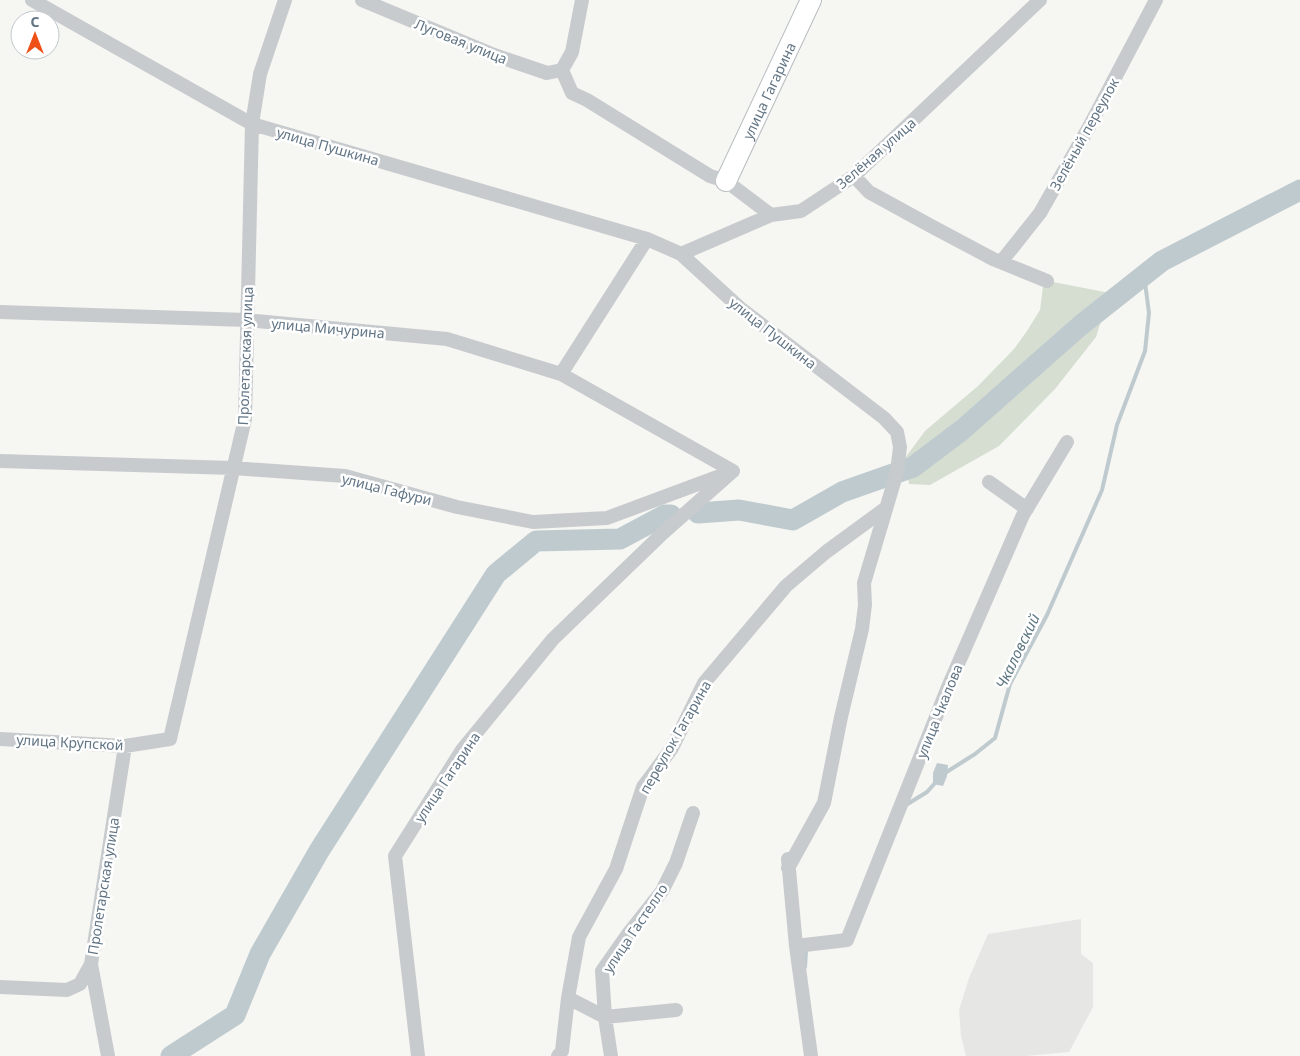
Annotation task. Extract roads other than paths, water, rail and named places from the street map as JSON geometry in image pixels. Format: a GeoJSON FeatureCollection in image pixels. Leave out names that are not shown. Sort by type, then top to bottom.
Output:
{"type":"FeatureCollection","features":[{"type":"Feature","properties":{"kind":"street","name":"улица Пушкина"},"geometry":{"type":"LineString","coordinates":[[32,0],[252,124],[647,239],[681,254],[740,308],[884,418],[897,432],[900,453],[897,472],[886,508]]}},
{"type":"Feature","properties":{"kind":"street","name":"Пролетарская улица"},"geometry":{"type":"LineString","coordinates":[[170,739],[245,419],[252,124],[260,74],[285,0]]}},
{"type":"Feature","properties":{"kind":"street","name":"Луговая улица"},"geometry":{"type":"LineString","coordinates":[[362,0],[538,70],[547,73],[562,70]]}},
{"type":"Feature","properties":{"kind":"street"},"geometry":{"type":"LineString","coordinates":[[582,0],[572,52],[562,70],[572,93],[587,100],[710,176],[726,181],[771,215]]}},
{"type":"Feature","properties":{"kind":"street","name":"улица Гагарина"},"geometry":{"type":"LineString","coordinates":[[726,181],[811,0]]}},
{"type":"Feature","properties":{"kind":"street","name":"Зелёная улица"},"geometry":{"type":"LineString","coordinates":[[681,254],[771,215],[801,211],[854,176],[1040,0]]}},
{"type":"Feature","properties":{"kind":"street","name":"Зелёный переулок"},"geometry":{"type":"LineString","coordinates":[[1001,262],[1040,213],[1089,127],[1156,0]]}},
{"type":"Feature","properties":{"kind":"street"},"geometry":{"type":"LineString","coordinates":[[854,176],[869,192],[1001,262],[1047,281]]}},
{"type":"Feature","properties":{"kind":"street"},"geometry":{"type":"LineString","coordinates":[[561,374],[647,239]]}},
{"type":"Feature","properties":{"kind":"street","name":"улица Мичурина"},"geometry":{"type":"LineString","coordinates":[[0,312],[247,320],[447,339],[561,374],[733,471]]}},
{"type":"Feature","properties":{"kind":"street","name":"улица Чкалова"},"geometry":{"type":"LineString","coordinates":[[796,946],[847,940],[948,687],[1027,509],[1067,442]]}},
{"type":"Feature","properties":{"kind":"street","name":"улица Гафури"},"geometry":{"type":"LineString","coordinates":[[0,461],[233,468],[345,476],[457,507],[533,522],[607,518],[733,471]]}},
{"type":"Feature","properties":{"kind":"street","name":"улица Гагарина"},"geometry":{"type":"LineString","coordinates":[[418,1056],[395,856],[462,750],[553,639],[663,533],[733,471]]}},
{"type":"Feature","properties":{"kind":"street"},"geometry":{"type":"LineString","coordinates":[[989,482],[1027,509]]}},
{"type":"Feature","properties":{"kind":"street"},"geometry":{"type":"LineString","coordinates":[[788,868],[824,803],[841,717],[862,629],[865,605],[864,583],[886,508]]}},
{"type":"Feature","properties":{"kind":"street","name":"переулок Гагарина"},"geometry":{"type":"LineString","coordinates":[[558,1056],[562,1051],[568,998],[579,938],[616,869],[643,788],[672,748],[704,683],[786,586],[826,552],[886,508]]}},
{"type":"Feature","properties":{"kind":"street","name":"улица Крупской"},"geometry":{"type":"LineString","coordinates":[[0,739],[125,746],[170,739]]}},
{"type":"Feature","properties":{"kind":"street","name":"Пролетарская улица"},"geometry":{"type":"LineString","coordinates":[[108,1056],[91,964],[125,746]]}},
{"type":"Feature","properties":{"kind":"street","name":"улица Гастелло"},"geometry":{"type":"LineString","coordinates":[[611,1056],[605,1017],[602,971],[662,891],[676,863],[693,813]]}},
{"type":"Feature","properties":{"kind":"street"},"geometry":{"type":"LineString","coordinates":[[787,851],[796,946],[811,1056]]}},
{"type":"Feature","properties":{"kind":"street"},"geometry":{"type":"LineString","coordinates":[[0,987],[67,990],[80,984],[91,964]]}},
{"type":"Feature","properties":{"kind":"street"},"geometry":{"type":"LineString","coordinates":[[568,998],[605,1017],[676,1010]]}},
{"type":"Feature","properties":{"kind":"waterway"},"geometry":{"type":"LineString","coordinates":[[698,513],[739,510],[793,520],[842,492],[913,467],[962,430],[1081,325],[1162,261],[1300,190]]}},
{"type":"Feature","properties":{"kind":"waterway","name":"Чкаловский"},"geometry":{"type":"LineString","coordinates":[[945,773],[975,754],[995,738],[1010,684],[1047,615],[1102,490],[1117,425],[1145,351],[1149,313],[1144,275]]}},
{"type":"Feature","properties":{"kind":"waterway"},"geometry":{"type":"LineString","coordinates":[[171,1056],[235,1015],[260,954],[319,851],[496,574],[536,541],[620,539],[665,515],[671,515]]}},
{"type":"Feature","properties":{"kind":"waterway","name":"Чкаловский"},"geometry":{"type":"LineString","coordinates":[[906,805],[927,792],[936,782]]}},
{"type":"Feature","properties":{"kind":"waterway","name":"Чкаловский"},"geometry":{"type":"LineString","coordinates":[[805,967],[806,951],[809,948]]}}]}
